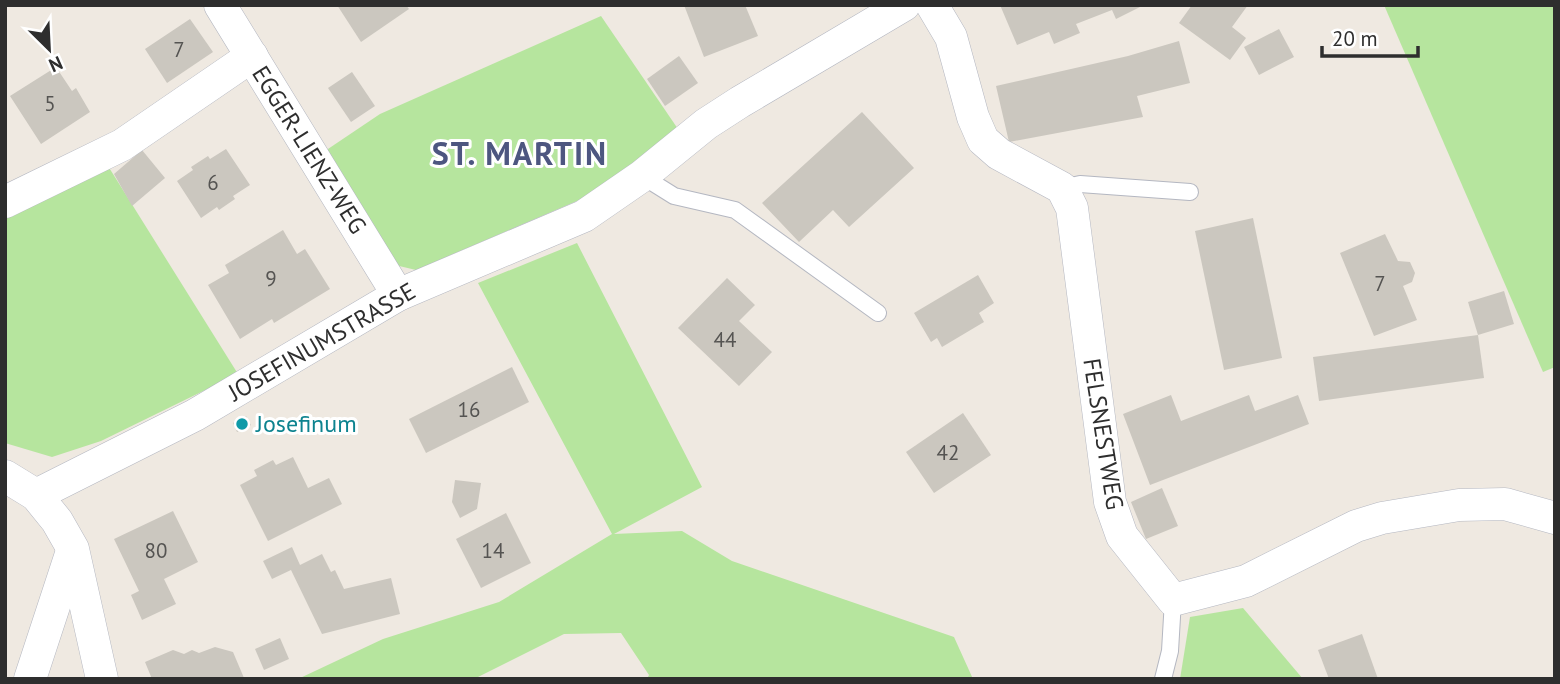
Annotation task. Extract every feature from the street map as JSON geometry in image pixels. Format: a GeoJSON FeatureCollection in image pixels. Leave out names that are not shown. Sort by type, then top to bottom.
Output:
{"type":"FeatureCollection","features":[{"type":"Feature","properties":{"kind":"street","name":"EGGER-LIENZ-WEG"},"geometry":{"type":"LineString","coordinates":[[220,5],[398,295]]}},
{"type":"Feature","properties":{"kind":"street","name":"JOSEFINUMSTRASSE"},"geometry":{"type":"LineString","coordinates":[[36,495],[195,415],[398,295],[584,216],[642,176],[706,124],[904,5]]}},
{"type":"Feature","properties":{"kind":"street"},"geometry":{"type":"LineString","coordinates":[[932,5],[951,37],[973,117],[983,140],[999,154],[1062,188]]}},
{"type":"Feature","properties":{"kind":"street"},"geometry":{"type":"LineString","coordinates":[[5,202],[122,145],[252,57]]}},
{"type":"Feature","properties":{"kind":"street","name":"FELSNESTWEG"},"geometry":{"type":"LineString","coordinates":[[1062,188],[1072,208],[1110,502],[1122,536],[1173,600]]}},
{"type":"Feature","properties":{"kind":"street"},"geometry":{"type":"LineString","coordinates":[[5,475],[36,495],[57,521],[73,549],[102,679]]}},
{"type":"Feature","properties":{"kind":"street"},"geometry":{"type":"LineString","coordinates":[[1173,600],[1246,581],[1356,526],[1382,518],[1460,505],[1505,504],[1555,518]]}},
{"type":"Feature","properties":{"kind":"street"},"geometry":{"type":"LineString","coordinates":[[30,679],[73,549]]}},
{"type":"Feature","properties":{"kind":"lane"},"geometry":{"type":"LineString","coordinates":[[642,176],[674,196],[735,210],[878,313]]}},
{"type":"Feature","properties":{"kind":"lane"},"geometry":{"type":"LineString","coordinates":[[1062,188],[1080,184],[1191,192]]}},
{"type":"Feature","properties":{"kind":"lane"},"geometry":{"type":"LineString","coordinates":[[1163,679],[1170,651],[1173,600]]}},
{"type":"Feature","properties":{"kind":"green space"},"geometry":{"type":"Polygon","coordinates":[[[1384,5],[1555,5],[1555,367],[1543,372],[1384,5]]]}},
{"type":"Feature","properties":{"kind":"green space"},"geometry":{"type":"Polygon","coordinates":[[[601,16],[678,129],[591,195],[416,270],[395,265],[325,151],[380,114],[601,16]]]}},
{"type":"Feature","properties":{"kind":"green space"},"geometry":{"type":"Polygon","coordinates":[[[108,166],[238,374],[101,441],[52,457],[5,443],[5,218],[108,166]]]}},
{"type":"Feature","properties":{"kind":"green space"},"geometry":{"type":"Polygon","coordinates":[[[577,243],[702,487],[614,534],[682,531],[732,561],[954,637],[973,679],[647,679],[649,675],[621,633],[564,634],[474,679],[298,679],[383,639],[499,602],[612,534],[478,283],[577,243]]]}},
{"type":"Feature","properties":{"kind":"green space"},"geometry":{"type":"Polygon","coordinates":[[[1243,608],[1303,679],[1180,679],[1190,617],[1243,608]]]}},
{"type":"Feature","properties":{"kind":"building"},"geometry":{"type":"Polygon","coordinates":[[[337,5],[406,5],[409,9],[361,42],[337,5]]]}},
{"type":"Feature","properties":{"kind":"building"},"geometry":{"type":"Polygon","coordinates":[[[684,5],[745,5],[758,36],[704,57],[684,5]]]}},
{"type":"Feature","properties":{"kind":"building"},"geometry":{"type":"Polygon","coordinates":[[[1000,5],[1140,7],[1116,19],[1112,10],[1076,24],[1080,33],[1054,44],[1049,32],[1017,45],[1000,5]]]}},
{"type":"Feature","properties":{"kind":"building"},"geometry":{"type":"Polygon","coordinates":[[[1192,5],[1248,5],[1232,27],[1246,38],[1230,60],[1179,23],[1192,5]]]}},
{"type":"Feature","properties":{"kind":"building"},"geometry":{"type":"Polygon","coordinates":[[[190,19],[213,52],[167,83],[145,49],[190,19]]]}},
{"type":"Feature","properties":{"kind":"building"},"geometry":{"type":"Polygon","coordinates":[[[1279,29],[1294,57],[1259,75],[1244,47],[1279,29]]]}},
{"type":"Feature","properties":{"kind":"building"},"geometry":{"type":"Polygon","coordinates":[[[1179,41],[1190,83],[1137,96],[1143,117],[1009,142],[996,86],[1128,56],[1179,41]]]}},
{"type":"Feature","properties":{"kind":"building"},"geometry":{"type":"Polygon","coordinates":[[[679,56],[698,83],[665,106],[647,79],[679,56]]]}},
{"type":"Feature","properties":{"kind":"building"},"geometry":{"type":"Polygon","coordinates":[[[56,67],[72,91],[76,88],[90,112],[41,144],[10,96],[56,67]]]}},
{"type":"Feature","properties":{"kind":"building"},"geometry":{"type":"Polygon","coordinates":[[[352,72],[375,106],[351,122],[328,88],[352,72]]]}},
{"type":"Feature","properties":{"kind":"building"},"geometry":{"type":"Polygon","coordinates":[[[862,112],[914,168],[849,227],[833,210],[799,242],[762,203],[862,112]]]}},
{"type":"Feature","properties":{"kind":"building"},"geometry":{"type":"Polygon","coordinates":[[[226,149],[250,185],[233,196],[235,199],[219,210],[217,207],[201,218],[177,181],[193,170],[191,167],[226,149]]]}},
{"type":"Feature","properties":{"kind":"building"},"geometry":{"type":"Polygon","coordinates":[[[142,150],[165,178],[132,206],[114,174],[142,150]]]}},
{"type":"Feature","properties":{"kind":"building"},"geometry":{"type":"Polygon","coordinates":[[[1253,218],[1282,358],[1224,370],[1195,231],[1253,218]]]}},
{"type":"Feature","properties":{"kind":"building"},"geometry":{"type":"Polygon","coordinates":[[[283,230],[297,254],[305,249],[330,289],[274,323],[272,319],[240,339],[208,285],[229,273],[225,265],[283,230]]]}},
{"type":"Feature","properties":{"kind":"building"},"geometry":{"type":"Polygon","coordinates":[[[1385,234],[1398,261],[1410,262],[1415,273],[1412,282],[1403,286],[1417,320],[1374,336],[1340,253],[1385,234]]]}},
{"type":"Feature","properties":{"kind":"building"},"geometry":{"type":"Polygon","coordinates":[[[978,275],[994,303],[979,313],[984,322],[942,347],[937,338],[931,342],[914,313],[978,275]]]}},
{"type":"Feature","properties":{"kind":"building"},"geometry":{"type":"Polygon","coordinates":[[[727,278],[755,305],[739,321],[772,352],[739,386],[678,328],[727,278]]]}},
{"type":"Feature","properties":{"kind":"building"},"geometry":{"type":"Polygon","coordinates":[[[1504,291],[1514,324],[1478,335],[1468,302],[1504,291]]]}},
{"type":"Feature","properties":{"kind":"building"},"geometry":{"type":"Polygon","coordinates":[[[1478,335],[1484,378],[1319,401],[1313,357],[1478,335]]]}},
{"type":"Feature","properties":{"kind":"building"},"geometry":{"type":"Polygon","coordinates":[[[512,367],[529,402],[426,453],[409,419],[512,367]]]}},
{"type":"Feature","properties":{"kind":"building"},"geometry":{"type":"Polygon","coordinates":[[[1171,395],[1181,421],[1249,395],[1255,411],[1298,395],[1309,424],[1150,485],[1123,414],[1171,395]]]}},
{"type":"Feature","properties":{"kind":"building"},"geometry":{"type":"Polygon","coordinates":[[[963,413],[991,455],[934,493],[906,452],[963,413]]]}},
{"type":"Feature","properties":{"kind":"building","name":"Josefinum"},"geometry":{"type":"Polygon","coordinates":[[[246,416],[251,425],[237,432],[233,423],[246,416]]]}},
{"type":"Feature","properties":{"kind":"building"},"geometry":{"type":"Polygon","coordinates":[[[293,457],[308,488],[329,478],[342,504],[268,541],[240,485],[257,476],[254,470],[273,460],[276,465],[293,457]]]}},
{"type":"Feature","properties":{"kind":"building"},"geometry":{"type":"Polygon","coordinates":[[[455,480],[481,483],[477,509],[460,518],[452,502],[455,480]]]}},
{"type":"Feature","properties":{"kind":"building"},"geometry":{"type":"Polygon","coordinates":[[[1162,488],[1178,526],[1146,539],[1131,502],[1162,488]]]}},
{"type":"Feature","properties":{"kind":"building"},"geometry":{"type":"Polygon","coordinates":[[[173,511],[198,562],[164,579],[176,604],[142,620],[131,595],[139,591],[114,539],[173,511]]]}},
{"type":"Feature","properties":{"kind":"building"},"geometry":{"type":"Polygon","coordinates":[[[506,513],[531,563],[481,588],[456,539],[506,513]]]}},
{"type":"Feature","properties":{"kind":"building"},"geometry":{"type":"Polygon","coordinates":[[[292,547],[300,565],[322,554],[331,572],[335,570],[344,589],[391,578],[400,614],[322,634],[291,570],[272,579],[263,561],[292,547]]]}},
{"type":"Feature","properties":{"kind":"building"},"geometry":{"type":"Polygon","coordinates":[[[1362,634],[1378,679],[1329,679],[1318,650],[1362,634]]]}},
{"type":"Feature","properties":{"kind":"building"},"geometry":{"type":"Polygon","coordinates":[[[280,638],[289,659],[264,670],[255,649],[280,638]]]}},
{"type":"Feature","properties":{"kind":"building"},"geometry":{"type":"Polygon","coordinates":[[[215,647],[233,652],[244,678],[152,679],[145,662],[173,650],[184,654],[192,650],[199,653],[215,647]]]}},
{"type":"Feature","properties":{"kind":"place","name":"Josefinum"},"geometry":{"type":"Point","coordinates":[242,424]}},
{"type":"Feature","properties":{"kind":"district","name":"ST. MARTIN"},"geometry":{"type":"Point","coordinates":[520,154]}}]}
